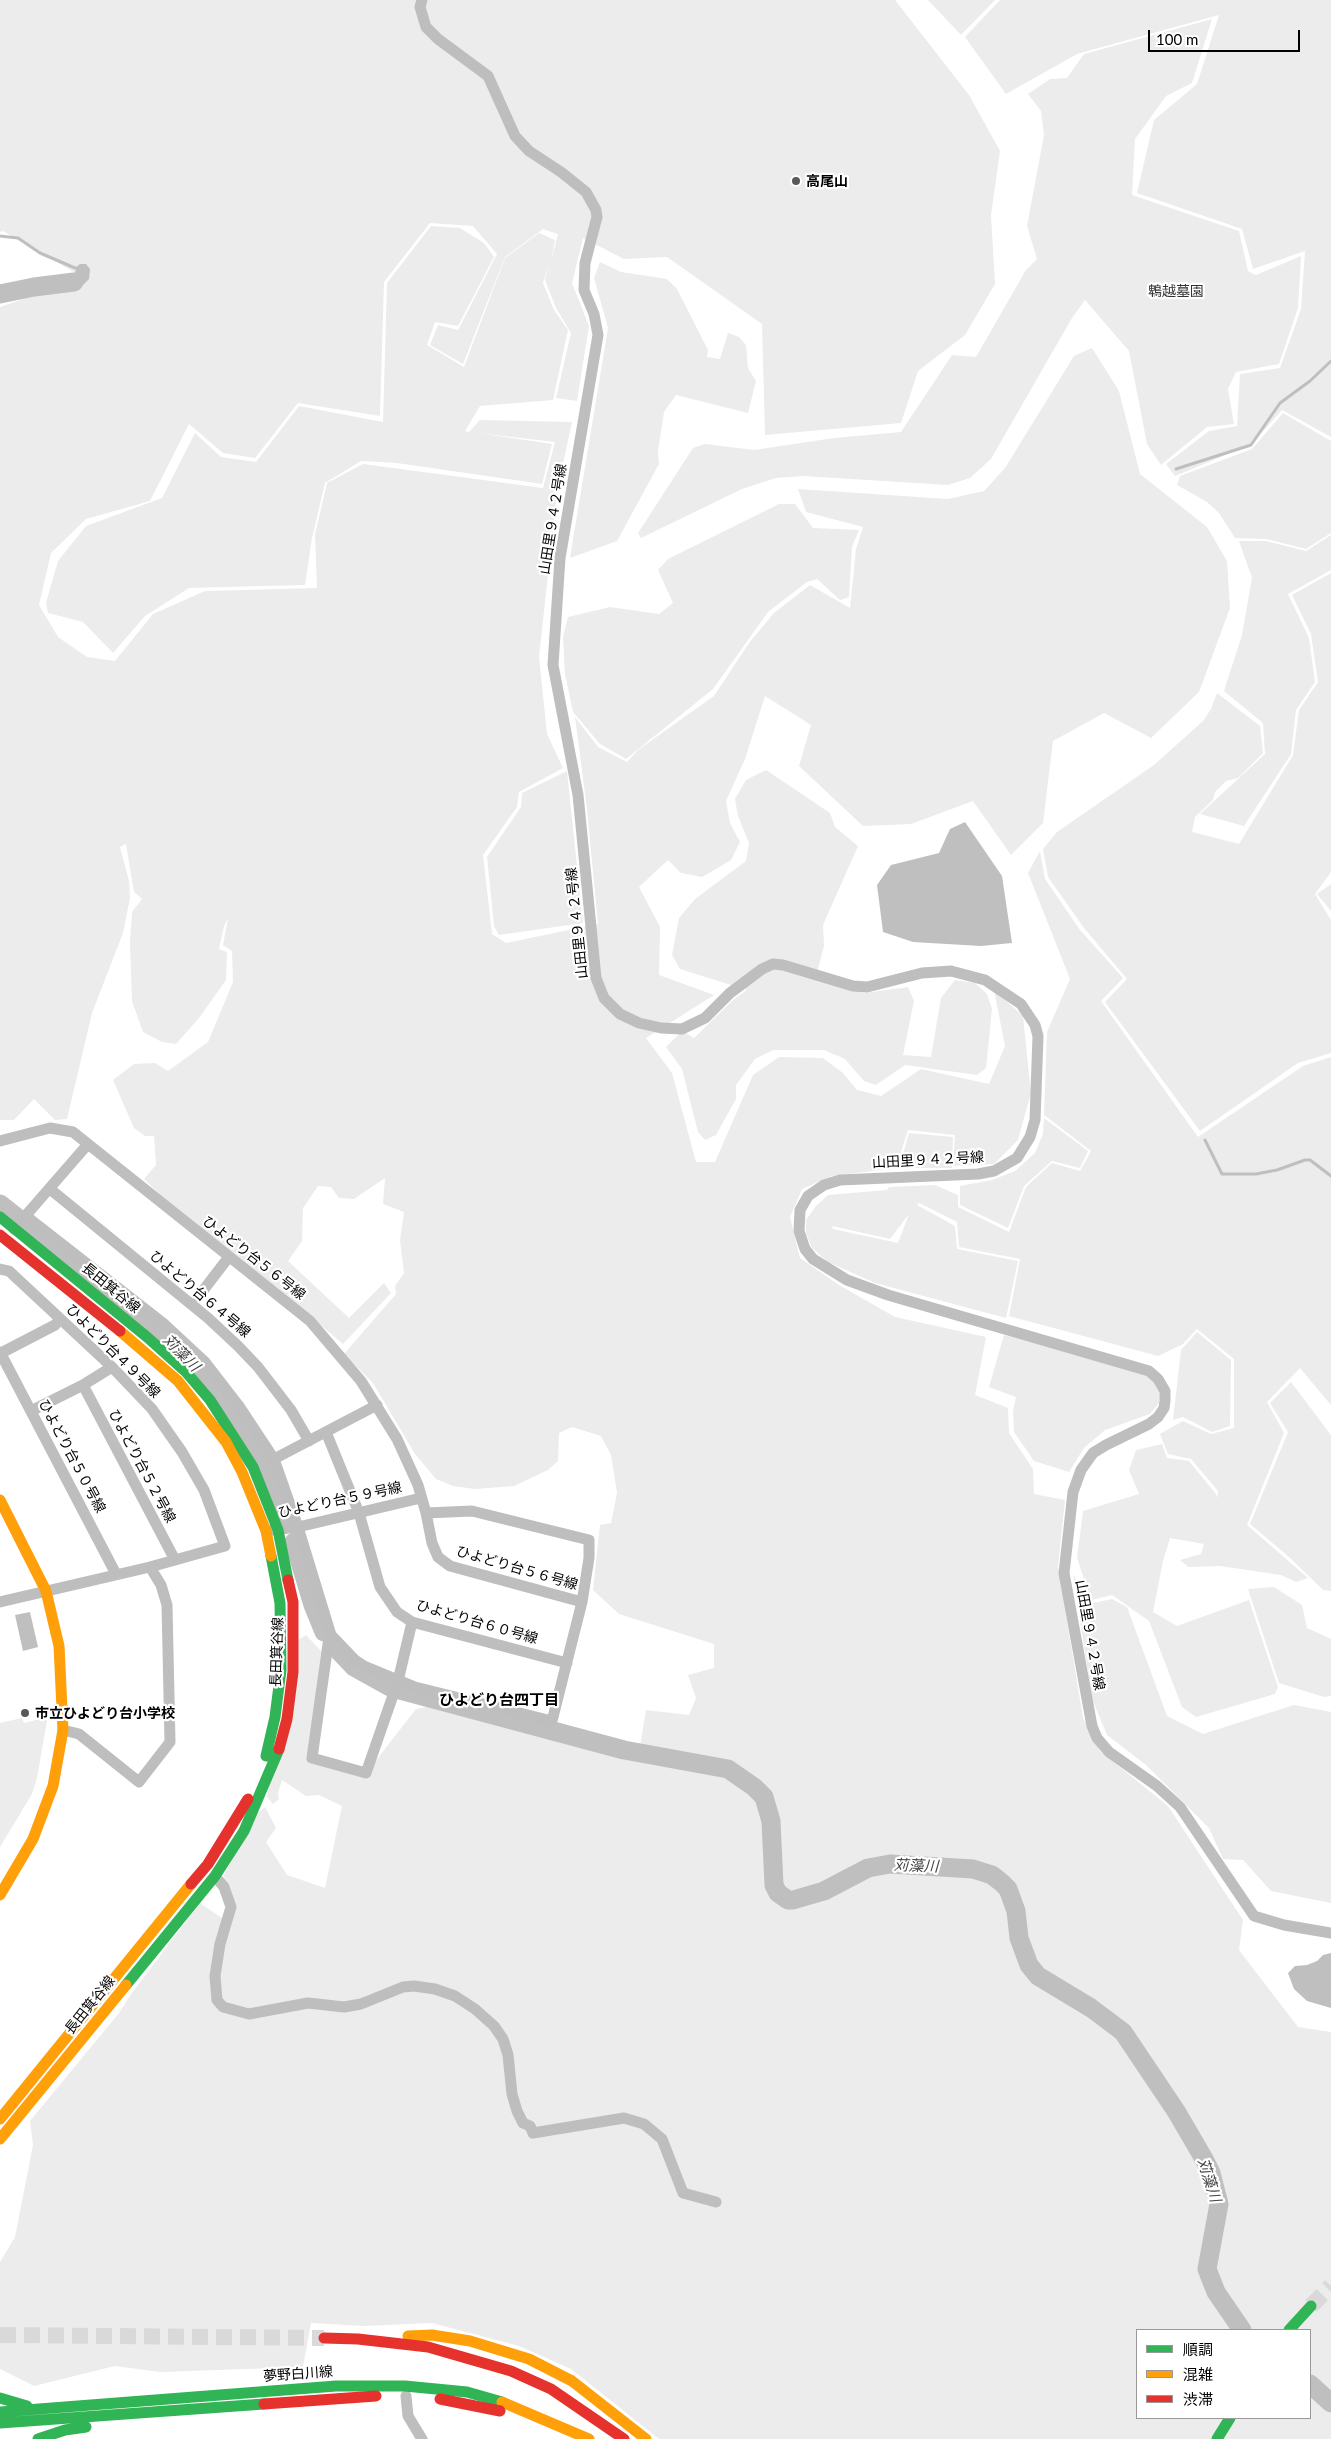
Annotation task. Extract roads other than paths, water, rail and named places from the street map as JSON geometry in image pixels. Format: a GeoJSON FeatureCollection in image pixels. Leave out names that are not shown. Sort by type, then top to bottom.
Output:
{"type":"FeatureCollection","features":[{"type":"Feature","properties":{"kind":"street","name":"山田里９４２号線"},"geometry":{"type":"LineString","coordinates":[[422,0],[420,7],[426,27],[438,40],[488,76],[515,136],[529,151],[561,172],[586,192],[596,210],[597,217],[585,263],[584,290],[594,314],[598,335],[560,558],[552,665],[578,795],[596,978],[604,998],[620,1014],[638,1023],[660,1028],[682,1029],[705,1018],[730,993],[762,969],[773,964],[783,964],[853,986],[867,987],[922,973],[951,971],[985,980],[1020,1004],[1035,1025],[1038,1036],[1035,1120],[1030,1137],[1017,1158],[1007,1166],[978,1174],[840,1180],[824,1185],[808,1196],[800,1210],[799,1232],[805,1249],[813,1259],[847,1280],[888,1295],[1149,1371],[1158,1379],[1165,1391],[1164,1408],[1158,1417],[1093,1453],[1081,1470],[1073,1492],[1064,1573],[1092,1726],[1097,1738],[1109,1752],[1157,1786],[1180,1807],[1254,1916],[1284,1925],[1331,1933]]}},
{"type":"Feature","properties":{"kind":"street","name":"ひよどり台５６号線"},"geometry":{"type":"LineString","coordinates":[[0,1141],[50,1128],[73,1132],[228,1258],[310,1321],[361,1381],[397,1439],[421,1498],[432,1543],[438,1557],[450,1566],[582,1602],[552,1720],[398,1681],[364,1666],[331,1635],[298,1527],[274,1459],[239,1406],[204,1362],[162,1324],[26,1216]]}},
{"type":"Feature","properties":{"kind":"street"},"geometry":{"type":"LineString","coordinates":[[14,1229],[88,1144]]}},
{"type":"Feature","properties":{"kind":"street","name":"ひよどり台６４号線"},"geometry":{"type":"LineString","coordinates":[[50,1189],[232,1340],[258,1367],[291,1410],[309,1441]]}},
{"type":"Feature","properties":{"kind":"street","name":"長田箕谷線"},"geometry":{"type":"LineString","coordinates":[[0,1217],[147,1337],[192,1379],[210,1400],[241,1445],[253,1467],[278,1530],[293,1602],[294,1672],[287,1719],[276,1760],[244,1831],[215,1876],[0,2139]]}},
{"type":"Feature","properties":{"kind":"street","name":"長田箕谷線"},"geometry":{"type":"LineString","coordinates":[[0,1235],[140,1347],[178,1381],[226,1442],[242,1472],[266,1531],[280,1603],[281,1670],[275,1716],[265,1757],[254,1789],[208,1864],[0,2119]]}},
{"type":"Feature","properties":{"kind":"street"},"geometry":{"type":"LineString","coordinates":[[192,1305],[228,1258]]}},
{"type":"Feature","properties":{"kind":"street","name":"ひよどり台４９号線"},"geometry":{"type":"LineString","coordinates":[[0,1268],[9,1271],[112,1367],[152,1409],[182,1452],[204,1490],[225,1546],[150,1567],[0,1602]]}},
{"type":"Feature","properties":{"kind":"street"},"geometry":{"type":"LineString","coordinates":[[0,1352],[55,1324],[60,1319]]}},
{"type":"Feature","properties":{"kind":"street","name":"ひよどり台５０号線"},"geometry":{"type":"LineString","coordinates":[[0,1352],[116,1574]]}},
{"type":"Feature","properties":{"kind":"street"},"geometry":{"type":"LineString","coordinates":[[31,1411],[83,1385],[112,1367]]}},
{"type":"Feature","properties":{"kind":"street","name":"ひよどり台５２号線"},"geometry":{"type":"LineString","coordinates":[[83,1385],[175,1560]]}},
{"type":"Feature","properties":{"kind":"street"},"geometry":{"type":"LineString","coordinates":[[274,1459],[377,1405]]}},
{"type":"Feature","properties":{"kind":"street","name":"ひよどり台６０号線"},"geometry":{"type":"LineString","coordinates":[[326,1432],[359,1513],[380,1586],[397,1612],[412,1622],[567,1663]]}},
{"type":"Feature","properties":{"kind":"street","name":"ひよどり台５９号線"},"geometry":{"type":"LineString","coordinates":[[266,1531],[298,1527],[421,1498]]}},
{"type":"Feature","properties":{"kind":"street"},"geometry":{"type":"LineString","coordinates":[[0,1500],[46,1591],[60,1646],[64,1730],[53,1786],[33,1839],[6,1888],[0,1895]]}},
{"type":"Feature","properties":{"kind":"street"},"geometry":{"type":"LineString","coordinates":[[426,1513],[472,1511],[588,1540],[589,1558],[582,1602]]}},
{"type":"Feature","properties":{"kind":"street"},"geometry":{"type":"LineString","coordinates":[[64,1730],[79,1734],[139,1782],[170,1742],[167,1605],[161,1585],[150,1567]]}},
{"type":"Feature","properties":{"kind":"street"},"geometry":{"type":"LineString","coordinates":[[331,1635],[328,1644],[312,1758],[366,1773],[398,1681],[412,1622]]}},
{"type":"Feature","properties":{"kind":"street"},"geometry":{"type":"LineString","coordinates":[[215,1876],[224,1887],[231,1907],[220,1944],[215,1976],[217,2000],[223,2008],[249,2014],[308,2002],[344,2007],[361,2004],[404,1987],[414,1986],[435,1989],[455,1996],[475,2009],[494,2026],[503,2039],[508,2056],[512,2094],[516,2111],[523,2123],[530,2126],[533,2132],[624,2118],[644,2124],[662,2139],[683,2193],[716,2202]]}},
{"type":"Feature","properties":{"kind":"street"},"geometry":{"type":"LineString","coordinates":[[1290,2329],[1312,2306]]}},
{"type":"Feature","properties":{"kind":"street"},"geometry":{"type":"LineString","coordinates":[[358,2339],[432,2335],[505,2350],[529,2359],[572,2381],[646,2439]]}},
{"type":"Feature","properties":{"kind":"street"},"geometry":{"type":"LineString","coordinates":[[324,2338],[358,2339],[428,2346],[510,2371],[551,2389],[624,2439]]}},
{"type":"Feature","properties":{"kind":"street","name":"夢野白川線"},"geometry":{"type":"LineString","coordinates":[[0,2412],[336,2386],[405,2386],[467,2392],[511,2404],[564,2426],[587,2439]]}},
{"type":"Feature","properties":{"kind":"street"},"geometry":{"type":"LineString","coordinates":[[406,2396],[408,2416],[422,2439]]}},
{"type":"Feature","properties":{"kind":"street","name":"夢野白川線"},"geometry":{"type":"LineString","coordinates":[[0,2423],[335,2398],[406,2396],[454,2401],[507,2413],[561,2437]]}},
{"type":"Feature","properties":{"kind":"street"},"geometry":{"type":"LineString","coordinates":[[0,2398],[42,2409]]}},
{"type":"Feature","properties":{"kind":"street"},"geometry":{"type":"LineString","coordinates":[[38,2439],[65,2430],[182,2410]]}},
{"type":"Feature","properties":{"kind":"street"},"geometry":{"type":"LineString","coordinates":[[1217,2439],[1229,2419]]}},
{"type":"Feature","properties":{"kind":"waterway"},"geometry":{"type":"LineString","coordinates":[[0,236],[18,238],[40,253],[75,268]]}},
{"type":"Feature","properties":{"kind":"waterway"},"geometry":{"type":"LineString","coordinates":[[0,294],[74,282]]}},
{"type":"Feature","properties":{"kind":"waterway"},"geometry":{"type":"LineString","coordinates":[[1176,469],[1251,445],[1280,403],[1310,381],[1331,361]]}},
{"type":"Feature","properties":{"kind":"waterway"},"geometry":{"type":"LineString","coordinates":[[1205,1140],[1222,1174],[1256,1174],[1310,1160],[1331,1176]]}},
{"type":"Feature","properties":{"kind":"waterway","name":"苅藻川"},"geometry":{"type":"LineString","coordinates":[[0,1204],[19,1219]]}},
{"type":"Feature","properties":{"kind":"waterway","name":"苅藻川"},"geometry":{"type":"LineString","coordinates":[[28,1226],[165,1335],[228,1401],[275,1485],[287,1518]]}},
{"type":"Feature","properties":{"kind":"waterway","name":"苅藻川"},"geometry":{"type":"LineString","coordinates":[[294,1542],[313,1605],[324,1632]]}},
{"type":"Feature","properties":{"kind":"waterway","name":"苅藻川"},"geometry":{"type":"LineString","coordinates":[[335,1647],[354,1667],[390,1687]]}},
{"type":"Feature","properties":{"kind":"waterway","name":"苅藻川"},"geometry":{"type":"LineString","coordinates":[[400,1690],[624,1750],[728,1769],[754,1787],[764,1797],[771,1821],[774,1885],[778,1893],[788,1900],[824,1891],[868,1868],[890,1864],[973,1869],[992,1875],[1008,1889],[1016,1911],[1019,1938],[1029,1965],[1038,1976],[1091,2008],[1123,2032],[1176,2111],[1204,2159],[1211,2173],[1219,2204],[1207,2269],[1216,2292],[1241,2329]]}},
{"type":"Feature","properties":{"kind":"waterway","name":"苅藻川"},"geometry":{"type":"LineString","coordinates":[[1311,2385],[1331,2403]]}},
{"type":"Feature","properties":{"kind":"tunnel"},"geometry":{"type":"LineString","coordinates":[[1311,2306],[1331,2286]]}},
{"type":"Feature","properties":{"kind":"tunnel"},"geometry":{"type":"LineString","coordinates":[[0,2335],[324,2338]]}},
{"type":"Feature","properties":{"kind":"place","name":"高尾山"},"geometry":{"type":"Point","coordinates":[796,181]}},
{"type":"Feature","properties":{"kind":"place","name":"市立ひよどり台小学校"},"geometry":{"type":"Point","coordinates":[25,1713]}},
{"type":"Feature","properties":{"kind":"district","name":"ひよどり台四丁目"},"geometry":{"type":"Point","coordinates":[499,1700]}},
{"type":"Feature","properties":{"kind":"park label","name":"鵯越墓園"},"geometry":{"type":"Point","coordinates":[1176,291]}}]}
